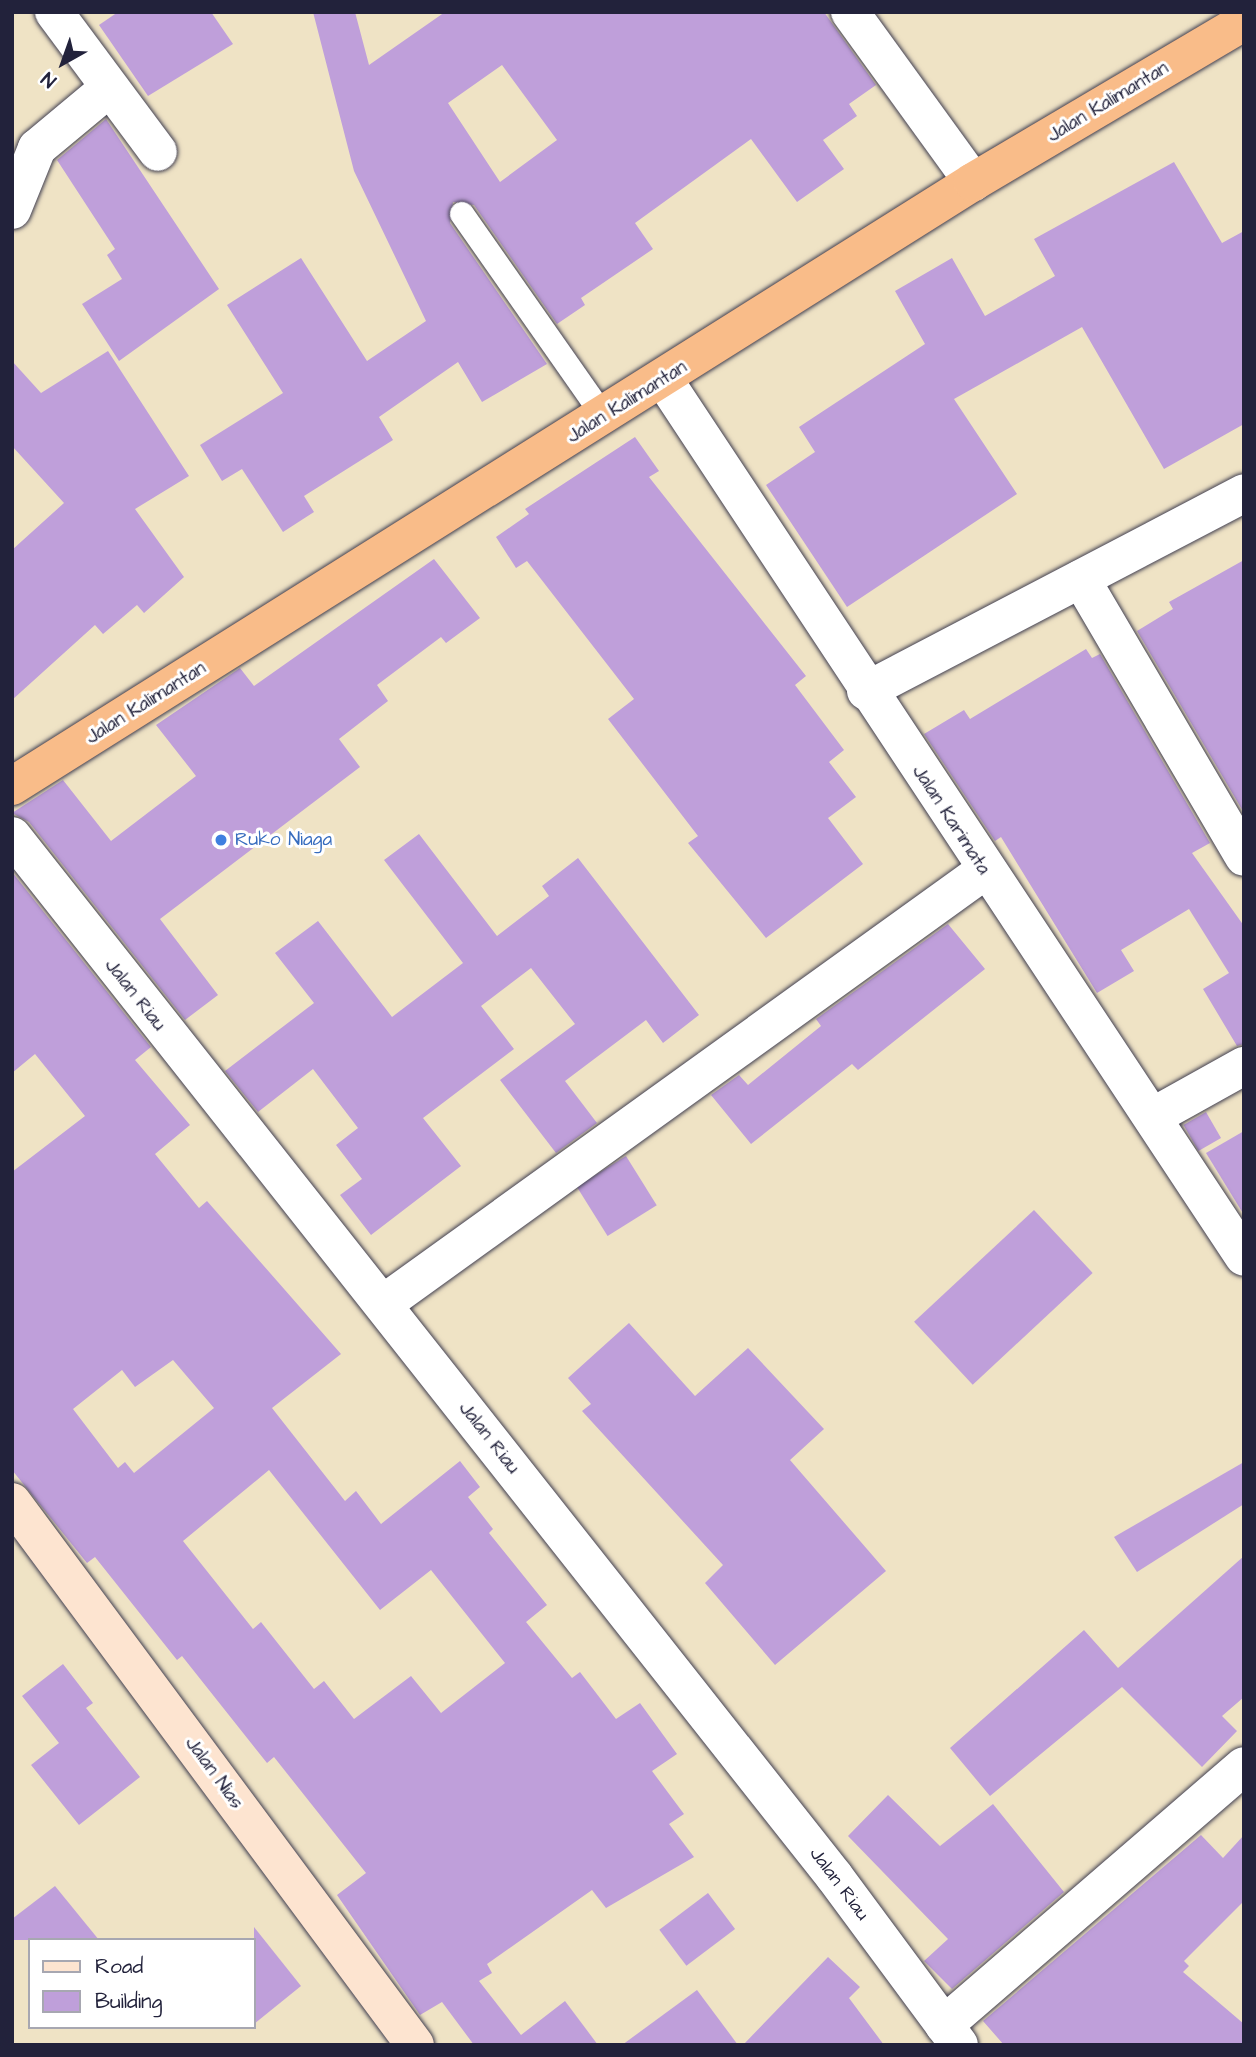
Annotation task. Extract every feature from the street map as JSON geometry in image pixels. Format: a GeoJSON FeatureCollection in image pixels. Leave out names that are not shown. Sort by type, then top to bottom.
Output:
{"type":"FeatureCollection","features":[{"type":"Feature","properties":{"kind":"highway","name":"Jalan Kalimantan"},"geometry":{"type":"LineString","coordinates":[[12,786],[664,380],[973,182],[1244,22]]}},
{"type":"Feature","properties":{"kind":"street"},"geometry":{"type":"LineString","coordinates":[[54,12],[158,152]]}},
{"type":"Feature","properties":{"kind":"street"},"geometry":{"type":"LineString","coordinates":[[850,12],[973,182]]}},
{"type":"Feature","properties":{"kind":"street"},"geometry":{"type":"LineString","coordinates":[[12,210],[37,148],[108,88]]}},
{"type":"Feature","properties":{"kind":"street","name":"Jalan Karimata"},"geometry":{"type":"LineString","coordinates":[[664,380],[984,871],[1154,1116],[1244,1257]]}},
{"type":"Feature","properties":{"kind":"street"},"geometry":{"type":"LineString","coordinates":[[866,691],[1243,495]]}},
{"type":"Feature","properties":{"kind":"street"},"geometry":{"type":"LineString","coordinates":[[1082,579],[1244,857]]}},
{"type":"Feature","properties":{"kind":"street","name":"Jalan Riau"},"geometry":{"type":"LineString","coordinates":[[12,836],[383,1304],[948,2037]]}},
{"type":"Feature","properties":{"kind":"street"},"geometry":{"type":"LineString","coordinates":[[383,1304],[984,871]]}},
{"type":"Feature","properties":{"kind":"street"},"geometry":{"type":"LineString","coordinates":[[1154,1116],[1244,1066]]}},
{"type":"Feature","properties":{"kind":"street","name":"Jalan Nias"},"geometry":{"type":"LineString","coordinates":[[12,1502],[415,2045]]}},
{"type":"Feature","properties":{"kind":"street"},"geometry":{"type":"LineString","coordinates":[[948,2037],[1244,1766]]}},
{"type":"Feature","properties":{"kind":"lane"},"geometry":{"type":"LineString","coordinates":[[462,214],[604,417]]}},
{"type":"Feature","properties":{"kind":"building"},"geometry":{"type":"Polygon","coordinates":[[[118,12],[211,12],[233,44],[148,96],[99,25],[118,12]]]}},
{"type":"Feature","properties":{"kind":"building"},"geometry":{"type":"Polygon","coordinates":[[[313,12],[355,12],[369,65],[445,12],[824,12],[876,85],[849,104],[857,116],[823,140],[844,169],[797,202],[751,139],[635,223],[653,249],[581,298],[585,305],[557,324],[474,205],[453,202],[450,223],[547,364],[482,402],[458,362],[379,417],[393,440],[304,496],[314,512],[283,532],[242,469],[222,481],[200,445],[283,393],[227,305],[301,258],[367,361],[426,321],[354,171],[313,12]],[[502,65],[448,103],[500,182],[557,140],[502,65]]]}},
{"type":"Feature","properties":{"kind":"building"},"geometry":{"type":"Polygon","coordinates":[[[106,119],[219,289],[119,361],[82,304],[122,279],[107,255],[115,249],[57,160],[106,119]]]}},
{"type":"Feature","properties":{"kind":"building"},"geometry":{"type":"Polygon","coordinates":[[[1174,162],[1222,243],[1244,231],[1244,424],[1164,469],[1082,327],[954,399],[1017,494],[847,607],[766,485],[815,452],[799,427],[925,344],[895,291],[952,258],[985,316],[1055,276],[1034,239],[1174,162]]]}},
{"type":"Feature","properties":{"kind":"building"},"geometry":{"type":"Polygon","coordinates":[[[108,351],[189,476],[135,509],[184,577],[144,613],[137,605],[103,634],[95,625],[12,700],[12,550],[64,503],[12,446],[12,361],[41,393],[108,351]]]}},
{"type":"Feature","properties":{"kind":"building"},"geometry":{"type":"Polygon","coordinates":[[[635,437],[659,471],[649,477],[806,676],[795,685],[844,750],[829,762],[856,797],[828,818],[863,864],[766,938],[688,843],[698,836],[608,719],[634,699],[527,561],[516,568],[496,537],[529,514],[525,509],[635,437]]]}},
{"type":"Feature","properties":{"kind":"building"},"geometry":{"type":"Polygon","coordinates":[[[434,559],[480,618],[446,643],[441,637],[377,685],[388,701],[339,739],[360,767],[160,919],[218,995],[185,1020],[29,822],[12,813],[63,780],[111,841],[196,776],[156,725],[240,668],[254,686],[434,559]]]}},
{"type":"Feature","properties":{"kind":"building"},"geometry":{"type":"Polygon","coordinates":[[[1244,560],[1244,813],[1137,631],[1173,609],[1169,602],[1244,560]]]}},
{"type":"Feature","properties":{"kind":"building"},"geometry":{"type":"Polygon","coordinates":[[[1086,649],[1092,658],[1100,654],[1210,843],[1192,853],[1244,926],[1244,1044],[1237,1046],[1203,989],[1229,973],[1189,909],[1121,950],[1134,971],[1097,993],[1001,837],[995,841],[924,734],[964,710],[970,719],[1086,649]]]}},
{"type":"Feature","properties":{"kind":"building"},"geometry":{"type":"Polygon","coordinates":[[[419,834],[497,936],[549,896],[542,886],[578,858],[699,1015],[663,1043],[646,1020],[565,1081],[597,1123],[556,1153],[500,1080],[575,1024],[531,968],[481,1006],[514,1049],[423,1118],[461,1166],[371,1235],[340,1195],[362,1179],[336,1145],[358,1128],[313,1069],[258,1112],[225,1071],[314,1003],[275,953],[318,921],[392,1017],[463,963],[384,860],[419,834]]]}},
{"type":"Feature","properties":{"kind":"building"},"geometry":{"type":"Polygon","coordinates":[[[12,872],[151,1047],[135,1060],[190,1125],[155,1154],[199,1208],[207,1201],[341,1354],[272,1408],[345,1501],[356,1491],[381,1524],[460,1461],[480,1487],[468,1497],[493,1529],[489,1533],[547,1605],[526,1622],[572,1678],[580,1672],[616,1719],[640,1703],[677,1754],[652,1771],[684,1814],[669,1824],[694,1857],[606,1908],[592,1890],[487,1964],[492,1973],[479,1981],[521,2035],[565,2001],[598,2045],[474,2045],[442,2002],[420,2015],[337,1895],[366,1873],[274,1757],[267,1763],[182,1656],[177,1660],[95,1557],[87,1563],[12,1470],[12,1172],[85,1116],[35,1054],[12,1073],[12,872]],[[173,1360],[135,1387],[122,1370],[73,1409],[118,1468],[125,1462],[134,1473],[214,1408],[173,1360]],[[269,1470],[183,1541],[253,1629],[261,1622],[314,1689],[324,1681],[354,1719],[411,1676],[441,1713],[505,1663],[431,1570],[380,1610],[269,1470]]]}},
{"type":"Feature","properties":{"kind":"building"},"geometry":{"type":"Polygon","coordinates":[[[948,924],[985,969],[858,1070],[852,1064],[751,1144],[711,1095],[739,1075],[748,1085],[821,1026],[816,1019],[948,924]]]}},
{"type":"Feature","properties":{"kind":"building"},"geometry":{"type":"Polygon","coordinates":[[[1206,1112],[1221,1138],[1198,1151],[1183,1125],[1206,1112]]]}},
{"type":"Feature","properties":{"kind":"building"},"geometry":{"type":"Polygon","coordinates":[[[1244,1131],[1244,1215],[1206,1153],[1244,1131]]]}},
{"type":"Feature","properties":{"kind":"building"},"geometry":{"type":"Polygon","coordinates":[[[626,1156],[657,1205],[608,1236],[577,1187],[626,1156]]]}},
{"type":"Feature","properties":{"kind":"building"},"geometry":{"type":"Polygon","coordinates":[[[1034,1210],[1093,1273],[973,1385],[914,1322],[1034,1210]]]}},
{"type":"Feature","properties":{"kind":"building"},"geometry":{"type":"Polygon","coordinates":[[[629,1323],[695,1396],[748,1348],[824,1429],[790,1460],[886,1571],[775,1665],[705,1583],[723,1565],[582,1411],[591,1404],[568,1378],[629,1323]]]}},
{"type":"Feature","properties":{"kind":"building"},"geometry":{"type":"Polygon","coordinates":[[[1244,1462],[1244,1504],[1137,1572],[1114,1537],[1244,1462]]]}},
{"type":"Feature","properties":{"kind":"building"},"geometry":{"type":"Polygon","coordinates":[[[1244,1556],[1244,1697],[1222,1716],[1237,1731],[1202,1767],[1122,1687],[990,1796],[950,1748],[1084,1630],[1118,1668],[1244,1556]]]}},
{"type":"Feature","properties":{"kind":"building"},"geometry":{"type":"Polygon","coordinates":[[[63,1664],[93,1703],[86,1708],[140,1777],[79,1825],[31,1765],[59,1743],[22,1696],[63,1664]]]}},
{"type":"Feature","properties":{"kind":"building"},"geometry":{"type":"Polygon","coordinates":[[[888,1795],[940,1846],[993,1804],[1064,1892],[952,1989],[924,1961],[948,1939],[848,1836],[888,1795]]]}},
{"type":"Feature","properties":{"kind":"building"},"geometry":{"type":"Polygon","coordinates":[[[1201,1835],[1223,1858],[1244,1835],[1244,1901],[1184,1961],[1189,1966],[1183,1972],[1244,2024],[1244,2045],[1004,2045],[983,2021],[1201,1835]]]}},
{"type":"Feature","properties":{"kind":"building"},"geometry":{"type":"Polygon","coordinates":[[[55,1886],[97,1938],[12,1940],[12,1919],[55,1886]]]}},
{"type":"Feature","properties":{"kind":"building"},"geometry":{"type":"Polygon","coordinates":[[[708,1893],[735,1929],[686,1966],[659,1930],[708,1893]]]}},
{"type":"Feature","properties":{"kind":"building"},"geometry":{"type":"Polygon","coordinates":[[[254,1927],[301,1986],[256,2022],[256,1938],[254,1927]]]}},
{"type":"Feature","properties":{"kind":"building"},"geometry":{"type":"Polygon","coordinates":[[[828,1957],[860,1987],[849,1998],[884,2045],[743,2045],[828,1957]]]}},
{"type":"Feature","properties":{"kind":"building"},"geometry":{"type":"Polygon","coordinates":[[[697,1990],[738,2045],[622,2045],[697,1990]]]}},
{"type":"Feature","properties":{"kind":"place","name":"Ruko Niaga"},"geometry":{"type":"Point","coordinates":[221,840]}}]}
